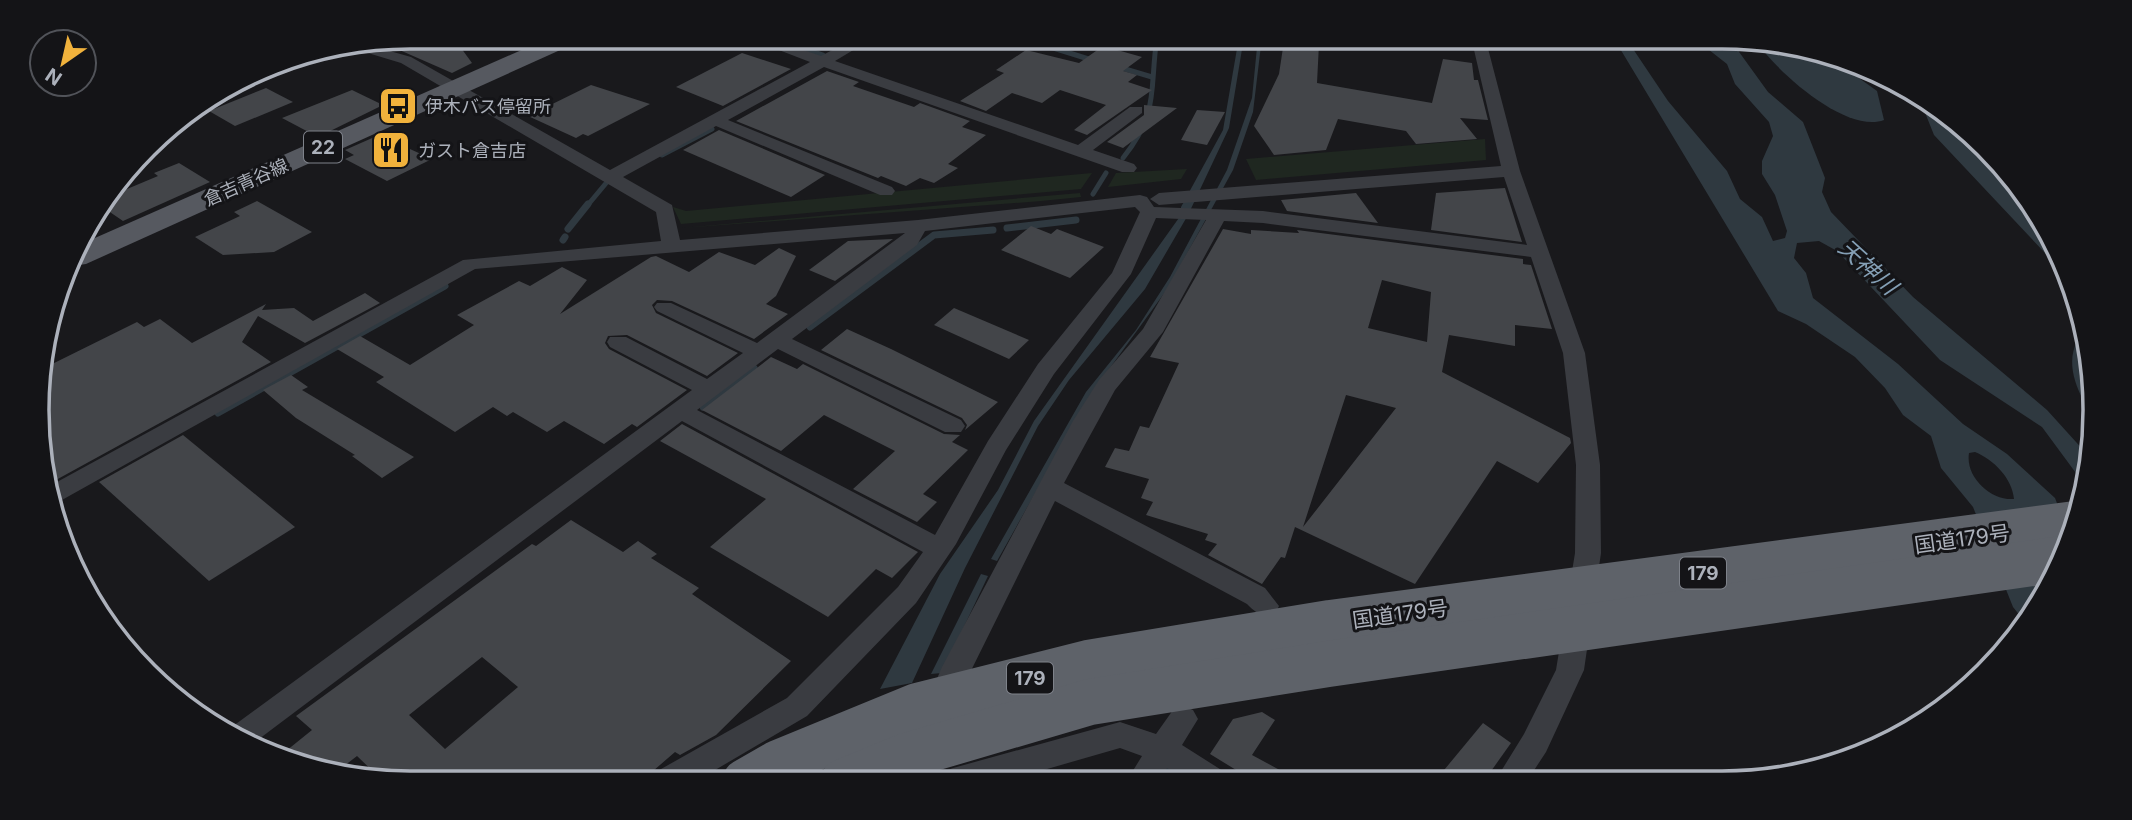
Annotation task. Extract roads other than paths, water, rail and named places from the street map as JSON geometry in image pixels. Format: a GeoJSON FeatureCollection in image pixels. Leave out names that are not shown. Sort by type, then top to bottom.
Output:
{"type":"FeatureCollection","features":[{"type":"Feature","properties":{"kind":"highway","name":"国道179号"},"geometry":{"type":"LineString","coordinates":[[765,771],[917,706],[1088,663],[1330,623],[2064,526]]}},
{"type":"Feature","properties":{"kind":"highway","name":"国道179号"},"geometry":{"type":"LineString","coordinates":[[870,771],[906,756],[1090,702],[1328,664],[2050,561]]}},
{"type":"Feature","properties":{"kind":"main road","name":"倉吉青谷線"},"geometry":{"type":"LineString","coordinates":[[84,254],[543,49]]}},
{"type":"Feature","properties":{"kind":"street"},"geometry":{"type":"LineString","coordinates":[[788,49],[1128,168]]}},
{"type":"Feature","properties":{"kind":"street"},"geometry":{"type":"LineString","coordinates":[[612,176],[846,49]]}},
{"type":"Feature","properties":{"kind":"street"},"geometry":{"type":"LineString","coordinates":[[1480,49],[1511,171],[1574,353],[1588,465],[1588,553],[1570,670],[1535,743],[1517,771]]}},
{"type":"Feature","properties":{"kind":"street"},"geometry":{"type":"LineString","coordinates":[[374,51],[406,60],[612,176],[665,209],[671,246]]}},
{"type":"Feature","properties":{"kind":"street"},"geometry":{"type":"LineString","coordinates":[[1081,151],[1136,110]]}},
{"type":"Feature","properties":{"kind":"street"},"geometry":{"type":"LineString","coordinates":[[715,120],[886,191]]}},
{"type":"Feature","properties":{"kind":"street"},"geometry":{"type":"LineString","coordinates":[[59,492],[470,264],[1144,207],[1225,203],[1511,171]]}},
{"type":"Feature","properties":{"kind":"street"},"geometry":{"type":"LineString","coordinates":[[1144,207],[1176,198],[1225,203],[1540,251]]}},
{"type":"Feature","properties":{"kind":"street"},"geometry":{"type":"LineString","coordinates":[[912,771],[956,667],[1084,421],[1107,385],[1152,332],[1225,203]]}},
{"type":"Feature","properties":{"kind":"street"},"geometry":{"type":"LineString","coordinates":[[687,771],[796,707],[907,595],[939,549],[996,447],[1046,369],[1122,274],[1144,207]]}},
{"type":"Feature","properties":{"kind":"street"},"geometry":{"type":"LineString","coordinates":[[246,732],[910,242],[918,226]]}},
{"type":"Feature","properties":{"kind":"street"},"geometry":{"type":"LineString","coordinates":[[664,307],[768,347],[953,426]]}},
{"type":"Feature","properties":{"kind":"street"},"geometry":{"type":"LineString","coordinates":[[618,342],[710,390]]}},
{"type":"Feature","properties":{"kind":"street"},"geometry":{"type":"LineString","coordinates":[[681,411],[939,549]]}},
{"type":"Feature","properties":{"kind":"street"},"geometry":{"type":"LineString","coordinates":[[1050,487],[1256,596],[1266,606]]}},
{"type":"Feature","properties":{"kind":"street"},"geometry":{"type":"LineString","coordinates":[[1148,771],[1183,719]]}},
{"type":"Feature","properties":{"kind":"street"},"geometry":{"type":"LineString","coordinates":[[992,771],[1120,735],[1164,750],[1197,771]]}},
{"type":"Feature","properties":{"kind":"water"},"geometry":{"type":"Polygon","coordinates":[[[1237,49],[1242,49],[1229,128],[1188,215],[1145,289],[1069,380],[1038,426],[965,568],[912,683],[880,689],[940,574],[998,490],[1034,421],[1181,215],[1181,207],[1223,130],[1237,49]]]}},
{"type":"Feature","properties":{"kind":"water"},"geometry":{"type":"Polygon","coordinates":[[[1257,49],[1261,49],[1253,112],[1233,170],[1168,288],[1091,394],[997,561],[991,559],[1086,392],[1136,330],[1170,277],[1227,170],[1252,98],[1257,49]]]}},
{"type":"Feature","properties":{"kind":"water","name":"天神川"},"geometry":{"type":"Polygon","coordinates":[[[1620,49],[1633,49],[1668,101],[1727,171],[1740,199],[1762,217],[1773,241],[1785,238],[1787,231],[1775,195],[1762,174],[1762,161],[1773,136],[1769,122],[1735,84],[1727,64],[1708,49],[1737,50],[1768,92],[1803,122],[1825,178],[1822,192],[1831,212],[1913,297],[2047,410],[2081,447],[2077,474],[2042,427],[1940,360],[1837,251],[1819,241],[1797,243],[1794,258],[1806,273],[1813,298],[1898,364],[1963,424],[2007,454],[2055,498],[2064,526],[2046,570],[2019,615],[2013,607],[1973,507],[1941,468],[1931,436],[1903,415],[1885,388],[1855,357],[1806,324],[1778,311],[1620,49]],[[1969,453],[1971,471],[1981,486],[1997,496],[2014,499],[2010,484],[1995,465],[1982,455],[1969,453]]]}},
{"type":"Feature","properties":{"kind":"water"},"geometry":{"type":"Polygon","coordinates":[[[1764,52],[1815,61],[1852,73],[1877,91],[1884,120],[1868,122],[1832,109],[1795,83],[1764,52]]]}},
{"type":"Feature","properties":{"kind":"water"},"geometry":{"type":"Polygon","coordinates":[[[1924,111],[1960,139],[1993,172],[2022,209],[2050,258],[1934,135],[1924,111]]]}},
{"type":"Feature","properties":{"kind":"water"},"geometry":{"type":"Polygon","coordinates":[[[2077,343],[2082,397],[2075,381],[2073,351],[2077,343]]]}},
{"type":"Feature","properties":{"kind":"water"},"geometry":{"type":"Polygon","coordinates":[[[981,574],[988,576],[942,673],[931,674],[981,574]]]}},
{"type":"Feature","properties":{"kind":"waterway"},"geometry":{"type":"LineString","coordinates":[[806,49],[823,55]]}},
{"type":"Feature","properties":{"kind":"waterway"},"geometry":{"type":"LineString","coordinates":[[1056,49],[1095,61]]}},
{"type":"Feature","properties":{"kind":"waterway"},"geometry":{"type":"LineString","coordinates":[[1123,158],[1135,142],[1148,113],[1156,49]]}},
{"type":"Feature","properties":{"kind":"waterway"},"geometry":{"type":"LineString","coordinates":[[1115,66],[1152,77]]}},
{"type":"Feature","properties":{"kind":"waterway"},"geometry":{"type":"LineString","coordinates":[[662,155],[712,129]]}},
{"type":"Feature","properties":{"kind":"waterway"},"geometry":{"type":"LineString","coordinates":[[1093,194],[1106,173]]}},
{"type":"Feature","properties":{"kind":"waterway"},"geometry":{"type":"LineString","coordinates":[[587,206],[607,182]]}},
{"type":"Feature","properties":{"kind":"waterway"},"geometry":{"type":"LineString","coordinates":[[568,229],[588,204]]}},
{"type":"Feature","properties":{"kind":"waterway"},"geometry":{"type":"LineString","coordinates":[[1007,228],[1076,220]]}},
{"type":"Feature","properties":{"kind":"waterway"},"geometry":{"type":"LineString","coordinates":[[810,327],[934,235],[993,230]]}},
{"type":"Feature","properties":{"kind":"waterway"},"geometry":{"type":"LineString","coordinates":[[218,413],[445,286]]}},
{"type":"Feature","properties":{"kind":"waterway"},"geometry":{"type":"LineString","coordinates":[[703,407],[754,368]]}},
{"type":"Feature","properties":{"kind":"place","name":"伊木バス停留所"},"geometry":{"type":"Point","coordinates":[398,106]}},
{"type":"Feature","properties":{"kind":"place","name":"ガスト倉吉店"},"geometry":{"type":"Point","coordinates":[391,150]}}]}
